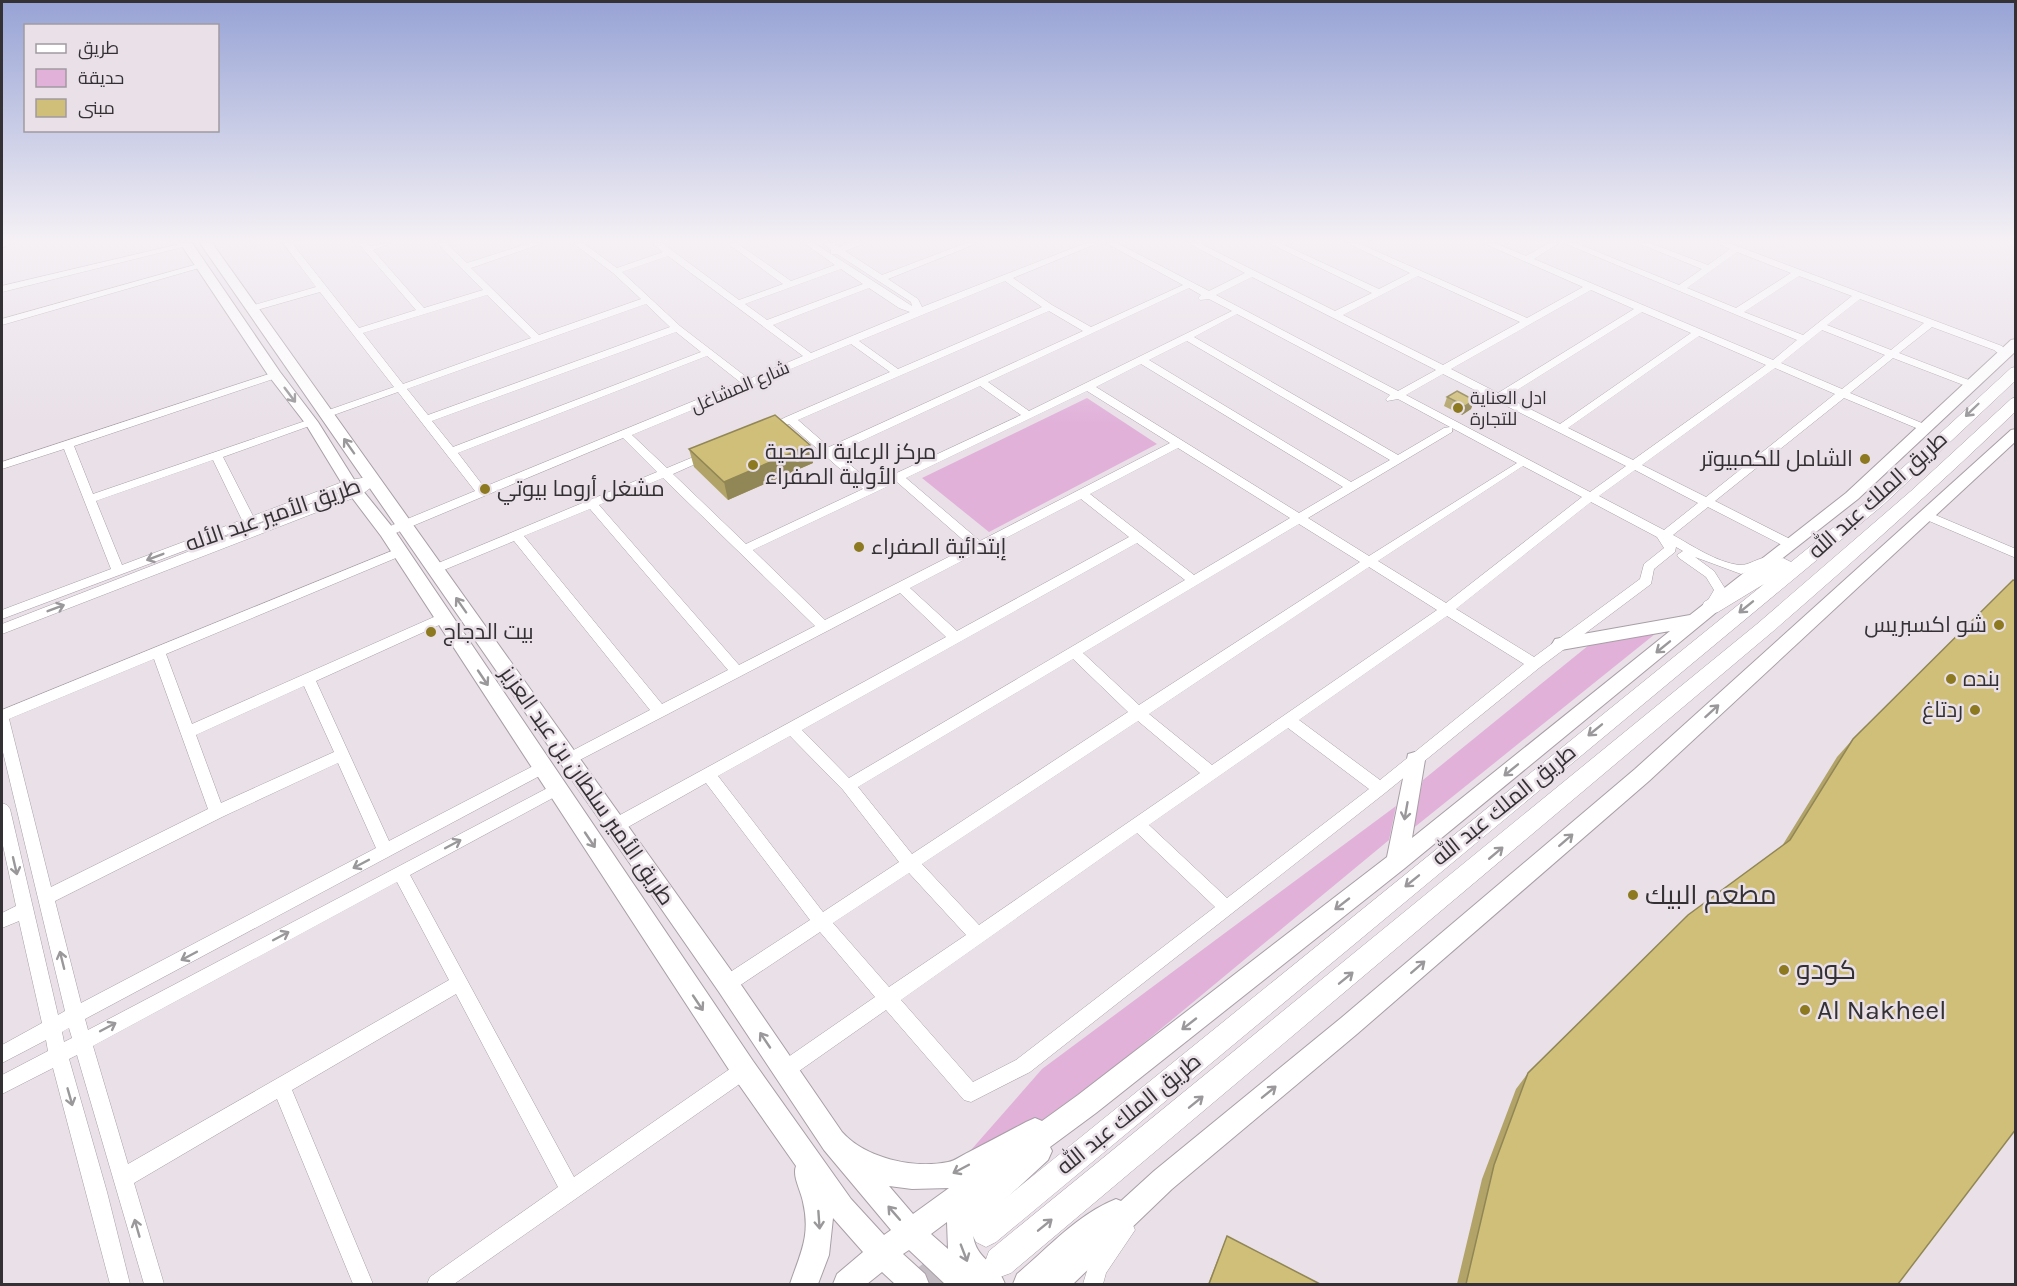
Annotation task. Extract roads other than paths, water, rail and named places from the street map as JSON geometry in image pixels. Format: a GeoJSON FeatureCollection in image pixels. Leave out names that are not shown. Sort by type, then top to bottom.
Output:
{"type":"FeatureCollection","features":[{"type":"Feature","properties":{"kind":"highway","name":"طريق الملك عبد الله"},"geometry":{"type":"LineString","coordinates":[[986,1232],[1653,683],[1878,501],[1995,388],[2011,360]]}},
{"type":"Feature","properties":{"kind":"highway","name":"طريق الملك عبد الله"},"geometry":{"type":"LineString","coordinates":[[995,1273],[1910,504],[2016,402]]}},
{"type":"Feature","properties":{"kind":"highway"},"geometry":{"type":"LineString","coordinates":[[1995,423],[2016,409]]}},
{"type":"Feature","properties":{"kind":"highway"},"geometry":{"type":"LineString","coordinates":[[1704,613],[1765,576],[1878,501]]}},
{"type":"Feature","properties":{"kind":"main road","name":"طريق الأمير سلطان بن عبد العزيز"},"geometry":{"type":"LineString","coordinates":[[226,303],[275,375],[319,418]]}},
{"type":"Feature","properties":{"kind":"main road","name":"طريق الأمير سلطان بن عبد العزيز"},"geometry":{"type":"LineString","coordinates":[[249,303],[254,308],[360,486],[435,569],[727,984],[833,1141],[911,1233],[965,1284]]}},
{"type":"Feature","properties":{"kind":"main road","name":"طريق الملك عبد الله"},"geometry":{"type":"LineString","coordinates":[[847,1284],[882,1253],[1087,1104],[1397,862],[1769,560],[1852,496],[1970,384],[2011,360],[2015,343]]}},
{"type":"Feature","properties":{"kind":"main road","name":"طريق الملك عبد الله"},"geometry":{"type":"LineString","coordinates":[[1053,1284],[1163,1180],[1358,1018],[1621,793],[2016,433]]}},
{"type":"Feature","properties":{"kind":"main road","name":"طريق الأمير سلطان بن عبد العزيز"},"geometry":{"type":"LineString","coordinates":[[397,529],[399,552],[744,1070],[842,1208],[882,1253],[915,1284]]}},
{"type":"Feature","properties":{"kind":"main road"},"geometry":{"type":"LineString","coordinates":[[1561,644],[1704,613]]}},
{"type":"Feature","properties":{"kind":"main road"},"geometry":{"type":"LineString","coordinates":[[1397,862],[1415,760]]}},
{"type":"Feature","properties":{"kind":"main road"},"geometry":{"type":"LineString","coordinates":[[995,1273],[966,1260],[958,1237],[960,1223],[1087,1104]]}},
{"type":"Feature","properties":{"kind":"main road"},"geometry":{"type":"LineString","coordinates":[[833,1141],[865,1164],[887,1173],[912,1176],[951,1175],[1087,1104]]}},
{"type":"Feature","properties":{"kind":"main road"},"geometry":{"type":"LineString","coordinates":[[797,1144],[818,1198],[820,1238],[804,1284]]}},
{"type":"Feature","properties":{"kind":"main road"},"geometry":{"type":"LineString","coordinates":[[1027,1284],[1088,1232],[1163,1180]]}},
{"type":"Feature","properties":{"kind":"street"},"geometry":{"type":"LineString","coordinates":[[2,322],[69,303]]}},
{"type":"Feature","properties":{"kind":"street"},"geometry":{"type":"LineString","coordinates":[[254,308],[271,303]]}},
{"type":"Feature","properties":{"kind":"street"},"geometry":{"type":"LineString","coordinates":[[334,303],[482,492]]}},
{"type":"Feature","properties":{"kind":"street"},"geometry":{"type":"LineString","coordinates":[[414,303],[422,312]]}},
{"type":"Feature","properties":{"kind":"street"},"geometry":{"type":"LineString","coordinates":[[357,332],[451,303]]}},
{"type":"Feature","properties":{"kind":"street"},"geometry":{"type":"LineString","coordinates":[[501,303],[537,339]]}},
{"type":"Feature","properties":{"kind":"street"},"geometry":{"type":"LineString","coordinates":[[90,499],[639,303]]}},
{"type":"Feature","properties":{"kind":"street"},"geometry":{"type":"LineString","coordinates":[[651,303],[677,328],[748,384]]}},
{"type":"Feature","properties":{"kind":"street"},"geometry":{"type":"LineString","coordinates":[[740,303],[810,357]]}},
{"type":"Feature","properties":{"kind":"street"},"geometry":{"type":"LineString","coordinates":[[766,324],[822,303]]}},
{"type":"Feature","properties":{"kind":"street"},"geometry":{"type":"LineString","coordinates":[[897,303],[920,312]]}},
{"type":"Feature","properties":{"kind":"street"},"geometry":{"type":"LineString","coordinates":[[916,303],[920,312]]}},
{"type":"Feature","properties":{"kind":"street","name":"شارع المشاغل"},"geometry":{"type":"LineString","coordinates":[[397,529],[944,303]]}},
{"type":"Feature","properties":{"kind":"street"},"geometry":{"type":"LineString","coordinates":[[1043,303],[1091,332]]}},
{"type":"Feature","properties":{"kind":"street"},"geometry":{"type":"LineString","coordinates":[[828,452],[1152,303]]}},
{"type":"Feature","properties":{"kind":"street"},"geometry":{"type":"LineString","coordinates":[[1215,303],[1394,397],[1448,430],[1586,500]]}},
{"type":"Feature","properties":{"kind":"street"},"geometry":{"type":"LineString","coordinates":[[1216,303],[1667,543],[1740,570],[1769,560]]}},
{"type":"Feature","properties":{"kind":"street"},"geometry":{"type":"LineString","coordinates":[[1311,303],[1790,544]]}},
{"type":"Feature","properties":{"kind":"street"},"geometry":{"type":"LineString","coordinates":[[1335,315],[1360,303]]}},
{"type":"Feature","properties":{"kind":"street"},"geometry":{"type":"LineString","coordinates":[[1484,303],[1527,322]]}},
{"type":"Feature","properties":{"kind":"street"},"geometry":{"type":"LineString","coordinates":[[1394,397],[1561,303]]}},
{"type":"Feature","properties":{"kind":"street"},"geometry":{"type":"LineString","coordinates":[[1630,303],[1925,428]]}},
{"type":"Feature","properties":{"kind":"street"},"geometry":{"type":"LineString","coordinates":[[1715,303],[1803,339]]}},
{"type":"Feature","properties":{"kind":"street"},"geometry":{"type":"LineString","coordinates":[[1737,312],[1751,303]]}},
{"type":"Feature","properties":{"kind":"street"},"geometry":{"type":"LineString","coordinates":[[785,1070],[1446,610],[1586,500],[1774,364],[1849,303]]}},
{"type":"Feature","properties":{"kind":"street"},"geometry":{"type":"LineString","coordinates":[[1881,303],[1998,348],[2011,360]]}},
{"type":"Feature","properties":{"kind":"street"},"geometry":{"type":"LineString","coordinates":[[1894,303],[1996,340],[2015,343]]}},
{"type":"Feature","properties":{"kind":"street"},"geometry":{"type":"LineString","coordinates":[[758,433],[1049,307]]}},
{"type":"Feature","properties":{"kind":"street"},"geometry":{"type":"LineString","coordinates":[[1498,396],[1642,308]]}},
{"type":"Feature","properties":{"kind":"street"},"geometry":{"type":"LineString","coordinates":[[743,550],[1088,387],[1232,314]]}},
{"type":"Feature","properties":{"kind":"street"},"geometry":{"type":"LineString","coordinates":[[708,775],[821,922],[971,1093],[1023,1066],[1380,789],[1534,664],[1646,581],[1648,567],[1667,543],[1707,501],[1932,322]]}},
{"type":"Feature","properties":{"kind":"street"},"geometry":{"type":"LineString","coordinates":[[1820,326],[1970,384]]}},
{"type":"Feature","properties":{"kind":"street"},"geometry":{"type":"LineString","coordinates":[[425,420],[677,328]]}},
{"type":"Feature","properties":{"kind":"street"},"geometry":{"type":"LineString","coordinates":[[1561,428],[1699,332]]}},
{"type":"Feature","properties":{"kind":"street"},"geometry":{"type":"LineString","coordinates":[[1187,337],[1399,460]]}},
{"type":"Feature","properties":{"kind":"street"},"geometry":{"type":"LineString","coordinates":[[854,341],[897,373]]}},
{"type":"Feature","properties":{"kind":"street"},"geometry":{"type":"LineString","coordinates":[[451,452],[707,353]]}},
{"type":"Feature","properties":{"kind":"street"},"geometry":{"type":"LineString","coordinates":[[1141,360],[1352,488]]}},
{"type":"Feature","properties":{"kind":"street"},"geometry":{"type":"LineString","coordinates":[[2,466],[275,375]]}},
{"type":"Feature","properties":{"kind":"street"},"geometry":{"type":"LineString","coordinates":[[981,382],[1028,415]]}},
{"type":"Feature","properties":{"kind":"street"},"geometry":{"type":"LineString","coordinates":[[1088,387],[1534,664]]}},
{"type":"Feature","properties":{"kind":"street"},"geometry":{"type":"LineString","coordinates":[[789,419],[871,489]]}},
{"type":"Feature","properties":{"kind":"street"},"geometry":{"type":"LineString","coordinates":[[848,786],[1448,430]]}},
{"type":"Feature","properties":{"kind":"street"},"geometry":{"type":"LineString","coordinates":[[625,434],[824,627]]}},
{"type":"Feature","properties":{"kind":"street"},"geometry":{"type":"LineString","coordinates":[[569,759],[1179,443]]}},
{"type":"Feature","properties":{"kind":"street"},"geometry":{"type":"LineString","coordinates":[[68,444],[118,571]]}},
{"type":"Feature","properties":{"kind":"street"},"geometry":{"type":"LineString","coordinates":[[435,569],[716,451]]}},
{"type":"Feature","properties":{"kind":"street"},"geometry":{"type":"LineString","coordinates":[[216,455],[249,521]]}},
{"type":"Feature","properties":{"kind":"street"},"geometry":{"type":"LineString","coordinates":[[727,984],[1517,466]]}},
{"type":"Feature","properties":{"kind":"street"},"geometry":{"type":"LineString","coordinates":[[898,477],[979,547]]}},
{"type":"Feature","properties":{"kind":"street","name":"طريق الأمير عبد الأله"},"geometry":{"type":"LineString","coordinates":[[2,615],[249,521],[360,486]]}},
{"type":"Feature","properties":{"kind":"street","name":"طريق الأمير عبد الأله"},"geometry":{"type":"LineString","coordinates":[[2,628],[360,486]]}},
{"type":"Feature","properties":{"kind":"street"},"geometry":{"type":"LineString","coordinates":[[1082,494],[1194,581]]}},
{"type":"Feature","properties":{"kind":"street"},"geometry":{"type":"LineString","coordinates":[[592,504],[738,672]]}},
{"type":"Feature","properties":{"kind":"street"},"geometry":{"type":"LineString","coordinates":[[1926,515],[2016,554]]}},
{"type":"Feature","properties":{"kind":"street"},"geometry":{"type":"LineString","coordinates":[[516,535],[660,712]]}},
{"type":"Feature","properties":{"kind":"street"},"geometry":{"type":"LineString","coordinates":[[615,826],[1138,537]]}},
{"type":"Feature","properties":{"kind":"street"},"geometry":{"type":"LineString","coordinates":[[1667,543],[1710,574],[1720,590],[1704,613]]}},
{"type":"Feature","properties":{"kind":"street"},"geometry":{"type":"LineString","coordinates":[[154,1284],[75,1016],[2,718],[399,552]]}},
{"type":"Feature","properties":{"kind":"street"},"geometry":{"type":"LineString","coordinates":[[901,588],[956,638]]}},
{"type":"Feature","properties":{"kind":"street"},"geometry":{"type":"LineString","coordinates":[[188,732],[443,618]]}},
{"type":"Feature","properties":{"kind":"street"},"geometry":{"type":"LineString","coordinates":[[158,651],[217,812]]}},
{"type":"Feature","properties":{"kind":"street"},"geometry":{"type":"LineString","coordinates":[[1074,652],[1138,713],[1211,773]]}},
{"type":"Feature","properties":{"kind":"street"},"geometry":{"type":"LineString","coordinates":[[308,678],[385,851]]}},
{"type":"Feature","properties":{"kind":"street"},"geometry":{"type":"LineString","coordinates":[[1288,720],[1380,789]]}},
{"type":"Feature","properties":{"kind":"street"},"geometry":{"type":"LineString","coordinates":[[792,729],[848,786],[910,863],[978,936]]}},
{"type":"Feature","properties":{"kind":"street"},"geometry":{"type":"LineString","coordinates":[[46,898],[217,812],[342,755]]}},
{"type":"Feature","properties":{"kind":"street"},"geometry":{"type":"LineString","coordinates":[[2,1054],[542,768]]}},
{"type":"Feature","properties":{"kind":"street"},"geometry":{"type":"LineString","coordinates":[[2,1085],[557,789]]}},
{"type":"Feature","properties":{"kind":"street"},"geometry":{"type":"LineString","coordinates":[[2,809],[58,1054],[120,1284]]}},
{"type":"Feature","properties":{"kind":"street"},"geometry":{"type":"LineString","coordinates":[[1138,824],[1227,908]]}},
{"type":"Feature","properties":{"kind":"street"},"geometry":{"type":"LineString","coordinates":[[400,872],[571,1191]]}},
{"type":"Feature","properties":{"kind":"street"},"geometry":{"type":"LineString","coordinates":[[2,921],[26,909]]}},
{"type":"Feature","properties":{"kind":"street"},"geometry":{"type":"LineString","coordinates":[[123,1178],[460,983]]}},
{"type":"Feature","properties":{"kind":"street"},"geometry":{"type":"LineString","coordinates":[[437,1284],[744,1070]]}},
{"type":"Feature","properties":{"kind":"street"},"geometry":{"type":"LineString","coordinates":[[281,1086],[363,1284]]}},
{"type":"Feature","properties":{"kind":"street"},"geometry":{"type":"LineString","coordinates":[[1093,1284],[1097,1268],[1163,1180]]}},
{"type":"Feature","properties":{"kind":"tunnel"},"geometry":{"type":"LineString","coordinates":[[919,1284],[986,1232]]}},
{"type":"Feature","properties":{"kind":"place","name":"ادل العناية للتجارة"},"geometry":{"type":"Point","coordinates":[1458,408]}},
{"type":"Feature","properties":{"kind":"place","name":"الشامل للكمبيوتر"},"geometry":{"type":"Point","coordinates":[1865,459]}},
{"type":"Feature","properties":{"kind":"place","name":"مركز الرعاية الصحية الأولية الصفراء"},"geometry":{"type":"Point","coordinates":[753,465]}},
{"type":"Feature","properties":{"kind":"place","name":"مشغل أروما بيوتي"},"geometry":{"type":"Point","coordinates":[485,489]}},
{"type":"Feature","properties":{"kind":"place","name":"إبتدائية الصفراء"},"geometry":{"type":"Point","coordinates":[859,547]}},
{"type":"Feature","properties":{"kind":"place","name":"شو اكسبريس"},"geometry":{"type":"Point","coordinates":[1999,625]}},
{"type":"Feature","properties":{"kind":"place","name":"بيت الدجاج"},"geometry":{"type":"Point","coordinates":[431,632]}},
{"type":"Feature","properties":{"kind":"place","name":"بنده"},"geometry":{"type":"Point","coordinates":[1951,679]}},
{"type":"Feature","properties":{"kind":"place","name":"ردتاغ"},"geometry":{"type":"Point","coordinates":[1975,710]}},
{"type":"Feature","properties":{"kind":"place","name":"مطعم البيك"},"geometry":{"type":"Point","coordinates":[1633,895]}},
{"type":"Feature","properties":{"kind":"place","name":"كودو"},"geometry":{"type":"Point","coordinates":[1784,970]}},
{"type":"Feature","properties":{"kind":"place","name":"Al Nakheel"},"geometry":{"type":"Point","coordinates":[1805,1010]}}]}
